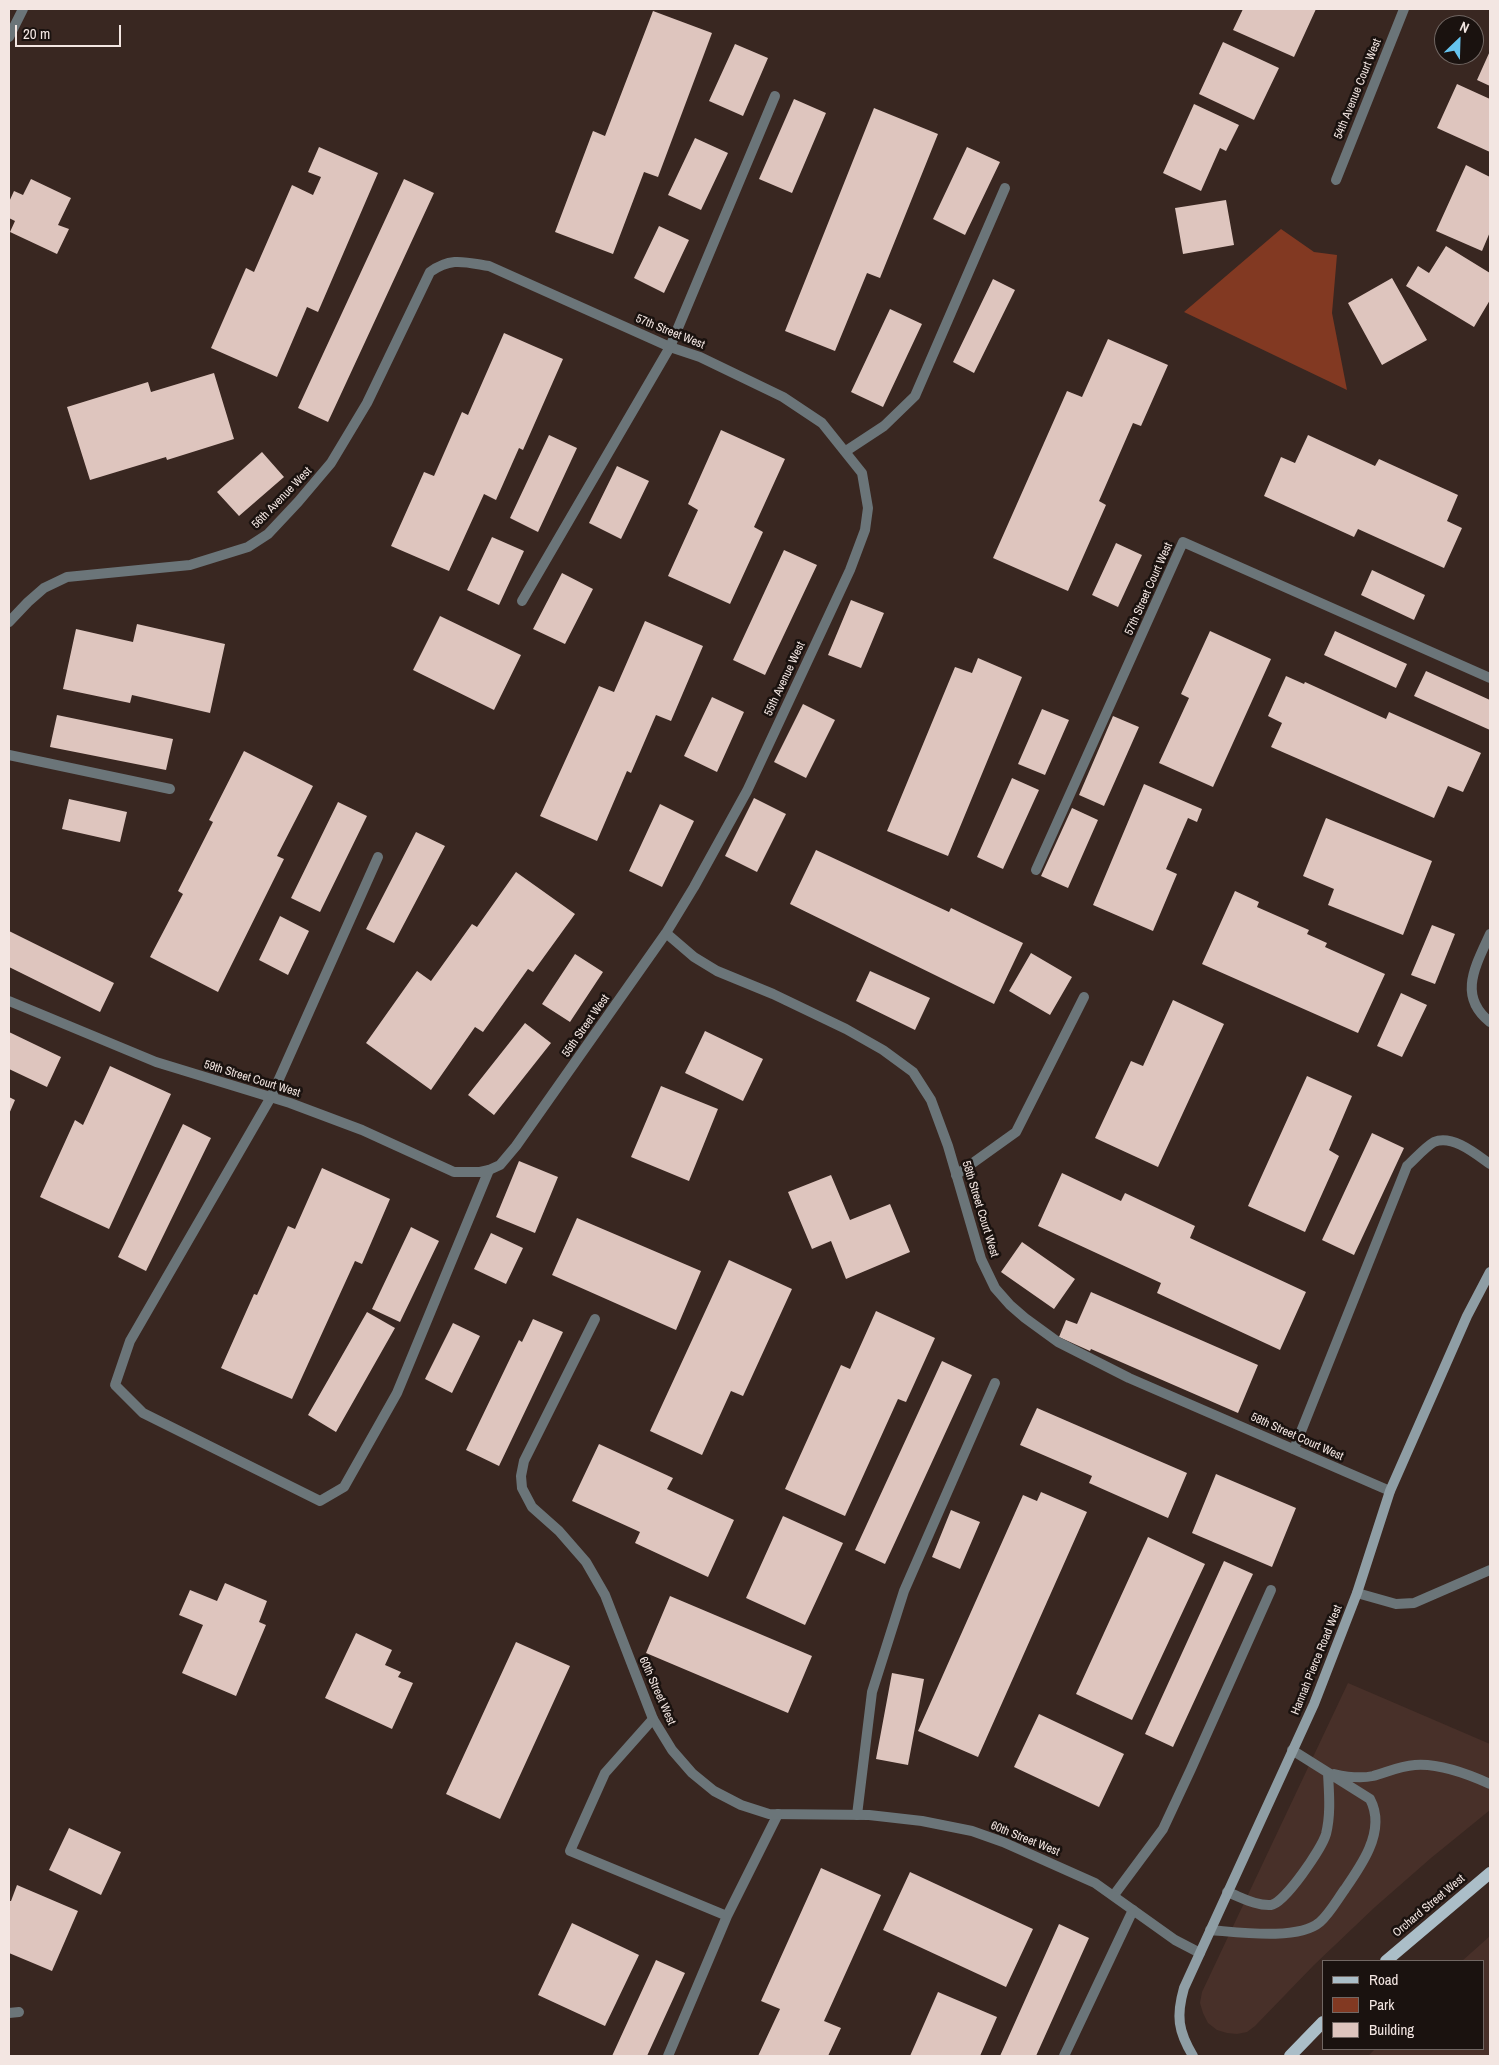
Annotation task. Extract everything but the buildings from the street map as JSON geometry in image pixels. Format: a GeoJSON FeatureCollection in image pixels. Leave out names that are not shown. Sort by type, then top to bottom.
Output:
{"type":"FeatureCollection","features":[{"type":"Feature","properties":{"kind":"main road","name":"Orchard Street West"},"geometry":{"type":"LineString","coordinates":[[1387,1960],[1490,1873]]}},
{"type":"Feature","properties":{"kind":"main road"},"geometry":{"type":"LineString","coordinates":[[1290,2056],[1322,2023]]}},
{"type":"Feature","properties":{"kind":"street"},"geometry":{"type":"LineString","coordinates":[[9,38],[23,9]]}},
{"type":"Feature","properties":{"kind":"street","name":"54th Avenue Court West"},"geometry":{"type":"LineString","coordinates":[[1336,180],[1404,9]]}},
{"type":"Feature","properties":{"kind":"street"},"geometry":{"type":"LineString","coordinates":[[522,601],[670,347],[775,96]]}},
{"type":"Feature","properties":{"kind":"street"},"geometry":{"type":"LineString","coordinates":[[846,451],[884,426],[915,396],[1005,188]]}},
{"type":"Feature","properties":{"kind":"street","name":"57th Street West"},"geometry":{"type":"LineString","coordinates":[[442,264],[456,261],[489,266],[670,347],[700,357],[784,397],[822,423],[862,473]]}},
{"type":"Feature","properties":{"kind":"street","name":"56th Avenue West"},"geometry":{"type":"LineString","coordinates":[[9,622],[44,588],[67,577],[190,565],[248,548],[268,534],[331,463],[367,403],[430,272],[442,264]]}},
{"type":"Feature","properties":{"kind":"street","name":"55th Avenue West"},"geometry":{"type":"LineString","coordinates":[[694,888],[747,791],[850,570],[865,530],[868,508],[862,473]]}},
{"type":"Feature","properties":{"kind":"street","name":"57th Street Court West"},"geometry":{"type":"LineString","coordinates":[[1036,870],[1183,542],[1490,678]]}},
{"type":"Feature","properties":{"kind":"street"},"geometry":{"type":"LineString","coordinates":[[9,754],[170,789]]}},
{"type":"Feature","properties":{"kind":"street"},"geometry":{"type":"LineString","coordinates":[[378,857],[271,1097],[130,1341],[115,1385],[142,1413],[320,1501],[344,1486],[397,1393],[489,1170]]}},
{"type":"Feature","properties":{"kind":"street","name":"55th Street West"},"geometry":{"type":"LineString","coordinates":[[489,1170],[500,1165],[516,1146],[666,933],[694,888]]}},
{"type":"Feature","properties":{"kind":"street","name":"58th Street Court West"},"geometry":{"type":"LineString","coordinates":[[666,933],[694,957],[717,971],[773,994],[846,1029],[883,1050],[913,1072],[931,1100],[948,1146],[981,1258],[995,1288],[1025,1318],[1058,1342],[1129,1378],[1390,1491]]}},
{"type":"Feature","properties":{"kind":"street"},"geometry":{"type":"LineString","coordinates":[[1490,934],[1478,960],[1471,986],[1474,1003],[1480,1013],[1490,1022]]}},
{"type":"Feature","properties":{"kind":"street"},"geometry":{"type":"LineString","coordinates":[[956,1175],[1016,1132],[1084,997]]}},
{"type":"Feature","properties":{"kind":"street","name":"59th Street Court West"},"geometry":{"type":"LineString","coordinates":[[9,1001],[156,1062],[271,1097],[362,1130],[454,1172],[489,1170]]}},
{"type":"Feature","properties":{"kind":"street"},"geometry":{"type":"LineString","coordinates":[[1294,1449],[1408,1166],[1434,1142],[1448,1140],[1477,1154],[1490,1164]]}},
{"type":"Feature","properties":{"kind":"street","name":"Hannah Pierce Road West"},"geometry":{"type":"LineString","coordinates":[[1193,2056],[1180,2031],[1178,2017],[1184,1988],[1336,1650],[1357,1593],[1390,1491],[1467,1316],[1490,1272]]}},
{"type":"Feature","properties":{"kind":"street","name":"60th Street West"},"geometry":{"type":"LineString","coordinates":[[595,1319],[524,1461],[521,1476],[522,1488],[532,1507],[559,1532],[586,1562],[600,1587],[653,1719],[672,1750],[692,1773],[714,1791],[742,1805],[769,1814],[857,1815],[922,1821],[972,1831],[1003,1842],[1094,1883],[1114,1895],[1175,1940],[1200,1953]]}},
{"type":"Feature","properties":{"kind":"street"},"geometry":{"type":"LineString","coordinates":[[857,1815],[872,1692],[904,1591],[995,1383]]}},
{"type":"Feature","properties":{"kind":"street"},"geometry":{"type":"LineString","coordinates":[[1357,1593],[1396,1604],[1414,1603],[1490,1570]]}},
{"type":"Feature","properties":{"kind":"street"},"geometry":{"type":"LineString","coordinates":[[1114,1895],[1163,1829],[1192,1769],[1271,1590]]}},
{"type":"Feature","properties":{"kind":"street"},"geometry":{"type":"LineString","coordinates":[[653,1719],[605,1773],[570,1851],[727,1916]]}},
{"type":"Feature","properties":{"kind":"street"},"geometry":{"type":"LineString","coordinates":[[1210,1930],[1259,1934],[1286,1933],[1318,1924],[1329,1912],[1364,1860],[1373,1839],[1376,1820],[1375,1808],[1370,1800],[1292,1750]]}},
{"type":"Feature","properties":{"kind":"street"},"geometry":{"type":"LineString","coordinates":[[1328,1773],[1352,1778],[1372,1776],[1391,1769],[1416,1765],[1439,1767],[1455,1771],[1490,1784]]}},
{"type":"Feature","properties":{"kind":"street"},"geometry":{"type":"LineString","coordinates":[[1227,1892],[1252,1902],[1272,1905],[1279,1902],[1295,1885],[1326,1836],[1330,1813],[1328,1773]]}},
{"type":"Feature","properties":{"kind":"street"},"geometry":{"type":"LineString","coordinates":[[668,2056],[727,1916],[778,1814]]}},
{"type":"Feature","properties":{"kind":"street"},"geometry":{"type":"LineString","coordinates":[[1064,2056],[1133,1910]]}},
{"type":"Feature","properties":{"kind":"shaded area"},"geometry":{"type":"Polygon","coordinates":[[[1348,1683],[1490,1744],[1490,1810],[1375,1907],[1314,1965],[1255,2026],[1247,2032],[1237,2034],[1217,2030],[1208,2023],[1203,2013],[1200,2003],[1202,1992],[1348,1683]]]}},
{"type":"Feature","properties":{"kind":"shaded area"},"geometry":{"type":"Polygon","coordinates":[[[1490,1936],[1490,2056],[1368,2056],[1374,2050],[1484,2050],[1484,1960],[1463,1960],[1490,1936]]]}},
{"type":"Feature","properties":{"kind":"green space"},"geometry":{"type":"Polygon","coordinates":[[[1281,229],[1314,252],[1337,255],[1332,313],[1347,390],[1184,312],[1281,229]]]}}]}
